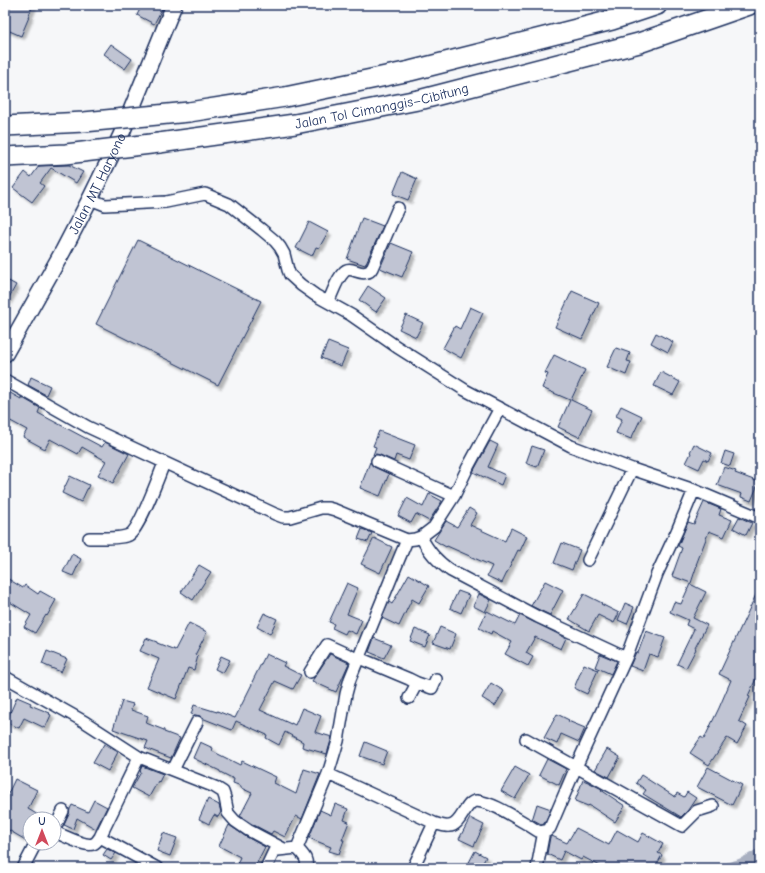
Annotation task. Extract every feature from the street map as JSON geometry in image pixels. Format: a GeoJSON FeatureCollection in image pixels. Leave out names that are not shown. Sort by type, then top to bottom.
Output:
{"type":"FeatureCollection","features":[{"type":"Feature","properties":{"kind":"highway","name":"Jalan Tol Cimanggis–Cibitung"},"geometry":{"type":"LineString","coordinates":[[5,126],[84,122],[189,112],[285,97],[410,71],[612,20],[657,5]]}},
{"type":"Feature","properties":{"kind":"highway","name":"Jalan Tol Cimanggis–Cibitung"},"geometry":{"type":"LineString","coordinates":[[5,157],[66,154],[159,143],[295,124],[423,99],[639,42],[748,5]]}},
{"type":"Feature","properties":{"kind":"main road","name":"Jalan MT Haryono"},"geometry":{"type":"LineString","coordinates":[[5,354],[53,269],[90,199],[121,135],[174,5]]}},
{"type":"Feature","properties":{"kind":"street"},"geometry":{"type":"LineString","coordinates":[[90,199],[105,205],[166,202],[205,194],[229,204],[271,237],[280,247],[284,254],[290,275],[301,285],[315,295],[351,315],[397,347],[465,390],[571,446],[694,490],[760,518]]}},
{"type":"Feature","properties":{"kind":"street"},"geometry":{"type":"LineString","coordinates":[[328,302],[339,278],[344,271],[348,269],[362,273],[367,272],[372,268],[398,208]]}},
{"type":"Feature","properties":{"kind":"street"},"geometry":{"type":"LineString","coordinates":[[5,380],[88,427],[283,517],[290,517],[321,508],[328,508],[407,540],[421,537],[434,527],[454,496],[500,408]]}},
{"type":"Feature","properties":{"kind":"street"},"geometry":{"type":"LineString","coordinates":[[377,461],[454,496]]}},
{"type":"Feature","properties":{"kind":"street"},"geometry":{"type":"LineString","coordinates":[[89,538],[125,536],[135,530],[164,463]]}},
{"type":"Feature","properties":{"kind":"street"},"geometry":{"type":"LineString","coordinates":[[588,560],[632,469]]}},
{"type":"Feature","properties":{"kind":"street"},"geometry":{"type":"LineString","coordinates":[[328,774],[434,823],[450,826],[454,825],[469,805],[476,801],[509,813],[538,830],[547,831],[550,828],[626,658],[657,574],[694,490]]}},
{"type":"Feature","properties":{"kind":"street"},"geometry":{"type":"LineString","coordinates":[[421,537],[440,564],[451,571],[538,617],[626,658]]}},
{"type":"Feature","properties":{"kind":"street"},"geometry":{"type":"LineString","coordinates":[[297,848],[328,774],[338,741],[350,679],[407,540]]}},
{"type":"Feature","properties":{"kind":"street"},"geometry":{"type":"LineString","coordinates":[[310,672],[327,645],[358,659],[432,688],[436,679]]}},
{"type":"Feature","properties":{"kind":"street"},"geometry":{"type":"LineString","coordinates":[[5,676],[32,693],[85,722],[139,756],[215,787],[223,792],[228,813],[234,821],[284,849]]}},
{"type":"Feature","properties":{"kind":"street"},"geometry":{"type":"LineString","coordinates":[[410,698],[417,683]]}},
{"type":"Feature","properties":{"kind":"street"},"geometry":{"type":"LineString","coordinates":[[173,770],[197,722]]}},
{"type":"Feature","properties":{"kind":"street"},"geometry":{"type":"LineString","coordinates":[[526,739],[682,826],[697,811],[713,806]]}},
{"type":"Feature","properties":{"kind":"street"},"geometry":{"type":"LineString","coordinates":[[62,834],[84,844],[93,844],[96,842],[100,837],[139,756]]}},
{"type":"Feature","properties":{"kind":"street"},"geometry":{"type":"LineString","coordinates":[[413,868],[434,823]]}},
{"type":"Feature","properties":{"kind":"street"},"geometry":{"type":"LineString","coordinates":[[537,868],[544,831]]}},
{"type":"Feature","properties":{"kind":"street"},"geometry":{"type":"LineString","coordinates":[[100,837],[157,868]]}},
{"type":"Feature","properties":{"kind":"street"},"geometry":{"type":"LineString","coordinates":[[266,868],[274,851],[297,848]]}},
{"type":"Feature","properties":{"kind":"street"},"geometry":{"type":"LineString","coordinates":[[297,848],[307,861],[306,868]]}},
{"type":"Feature","properties":{"kind":"street"},"geometry":{"type":"LineString","coordinates":[[23,868],[32,851]]}},
{"type":"Feature","properties":{"kind":"building"},"geometry":{"type":"Polygon","coordinates":[[[5,5],[33,5],[21,36],[5,29],[5,5]]]}},
{"type":"Feature","properties":{"kind":"building"},"geometry":{"type":"Polygon","coordinates":[[[142,5],[164,5],[154,24],[137,15],[142,5]]]}},
{"type":"Feature","properties":{"kind":"building"},"geometry":{"type":"Polygon","coordinates":[[[111,44],[132,59],[125,69],[104,54],[111,44]]]}},
{"type":"Feature","properties":{"kind":"building"},"geometry":{"type":"Polygon","coordinates":[[[69,165],[83,172],[76,183],[51,168],[40,183],[44,186],[32,202],[13,188],[25,172],[31,177],[39,166],[69,165]]]}},
{"type":"Feature","properties":{"kind":"building"},"geometry":{"type":"Polygon","coordinates":[[[402,172],[417,179],[408,200],[393,194],[402,172]]]}},
{"type":"Feature","properties":{"kind":"building"},"geometry":{"type":"Polygon","coordinates":[[[362,218],[383,226],[365,265],[347,259],[362,218]]]}},
{"type":"Feature","properties":{"kind":"building"},"geometry":{"type":"Polygon","coordinates":[[[309,222],[328,232],[319,248],[316,247],[312,256],[296,248],[309,222]]]}},
{"type":"Feature","properties":{"kind":"building"},"geometry":{"type":"Polygon","coordinates":[[[138,240],[261,301],[218,385],[96,324],[138,240]]]}},
{"type":"Feature","properties":{"kind":"building"},"geometry":{"type":"Polygon","coordinates":[[[391,243],[413,252],[402,277],[380,268],[391,243]]]}},
{"type":"Feature","properties":{"kind":"building"},"geometry":{"type":"Polygon","coordinates":[[[5,279],[16,285],[5,305],[5,279]]]}},
{"type":"Feature","properties":{"kind":"building"},"geometry":{"type":"Polygon","coordinates":[[[368,286],[386,298],[376,312],[359,300],[368,286]]]}},
{"type":"Feature","properties":{"kind":"building"},"geometry":{"type":"Polygon","coordinates":[[[572,291],[599,303],[582,339],[555,327],[572,291]]]}},
{"type":"Feature","properties":{"kind":"building"},"geometry":{"type":"Polygon","coordinates":[[[470,307],[483,313],[461,358],[443,348],[455,326],[460,329],[470,307]]]}},
{"type":"Feature","properties":{"kind":"building"},"geometry":{"type":"Polygon","coordinates":[[[406,315],[423,323],[416,337],[399,329],[406,315]]]}},
{"type":"Feature","properties":{"kind":"building"},"geometry":{"type":"Polygon","coordinates":[[[656,333],[673,342],[668,352],[651,343],[656,333]]]}},
{"type":"Feature","properties":{"kind":"building"},"geometry":{"type":"Polygon","coordinates":[[[328,342],[348,350],[341,366],[321,358],[328,342]]]}},
{"type":"Feature","properties":{"kind":"building"},"geometry":{"type":"Polygon","coordinates":[[[616,348],[630,353],[627,361],[631,362],[626,375],[607,367],[616,348]]]}},
{"type":"Feature","properties":{"kind":"building"},"geometry":{"type":"Polygon","coordinates":[[[554,355],[585,370],[571,400],[592,410],[579,437],[558,427],[570,400],[542,388],[548,374],[545,373],[554,355]]]}},
{"type":"Feature","properties":{"kind":"building"},"geometry":{"type":"Polygon","coordinates":[[[661,372],[680,382],[673,395],[654,386],[661,372]]]}},
{"type":"Feature","properties":{"kind":"building"},"geometry":{"type":"Polygon","coordinates":[[[31,377],[50,386],[46,395],[28,385],[31,377]]]}},
{"type":"Feature","properties":{"kind":"building"},"geometry":{"type":"Polygon","coordinates":[[[5,390],[40,408],[38,413],[102,447],[105,442],[129,454],[113,483],[98,475],[106,461],[82,447],[78,454],[50,439],[45,449],[23,437],[27,430],[5,418],[5,390]]]}},
{"type":"Feature","properties":{"kind":"building"},"geometry":{"type":"Polygon","coordinates":[[[621,406],[642,416],[631,439],[616,433],[622,419],[616,416],[621,406]]]}},
{"type":"Feature","properties":{"kind":"building"},"geometry":{"type":"Polygon","coordinates":[[[379,431],[415,445],[409,460],[396,455],[394,461],[380,455],[373,455],[376,447],[373,446],[379,431]]]}},
{"type":"Feature","properties":{"kind":"building"},"geometry":{"type":"Polygon","coordinates":[[[490,441],[498,445],[488,467],[505,475],[501,485],[473,472],[490,441]]]}},
{"type":"Feature","properties":{"kind":"building"},"geometry":{"type":"Polygon","coordinates":[[[694,444],[712,453],[708,461],[704,459],[699,469],[686,463],[694,444]]]}},
{"type":"Feature","properties":{"kind":"building"},"geometry":{"type":"Polygon","coordinates":[[[532,446],[544,450],[537,467],[526,463],[532,446]]]}},
{"type":"Feature","properties":{"kind":"building"},"geometry":{"type":"Polygon","coordinates":[[[725,451],[734,454],[730,466],[721,463],[725,451]]]}},
{"type":"Feature","properties":{"kind":"building"},"geometry":{"type":"Polygon","coordinates":[[[370,462],[374,467],[389,474],[380,496],[360,488],[370,462]]]}},
{"type":"Feature","properties":{"kind":"building"},"geometry":{"type":"Polygon","coordinates":[[[724,467],[759,482],[751,501],[741,497],[742,494],[717,485],[724,467]]]}},
{"type":"Feature","properties":{"kind":"building"},"geometry":{"type":"Polygon","coordinates":[[[70,476],[89,485],[81,502],[62,493],[70,476]]]}},
{"type":"Feature","properties":{"kind":"building"},"geometry":{"type":"Polygon","coordinates":[[[429,494],[442,501],[429,521],[416,514],[411,523],[398,516],[407,498],[423,507],[429,494]]]}},
{"type":"Feature","properties":{"kind":"building"},"geometry":{"type":"Polygon","coordinates":[[[704,502],[721,509],[719,515],[732,520],[724,537],[709,531],[691,583],[672,576],[682,548],[678,546],[688,522],[694,524],[704,502]]]}},
{"type":"Feature","properties":{"kind":"building"},"geometry":{"type":"Polygon","coordinates":[[[469,508],[477,513],[470,525],[505,541],[511,528],[527,536],[520,551],[518,550],[502,583],[487,576],[492,566],[447,546],[446,547],[434,540],[446,521],[457,527],[469,508]]]}},
{"type":"Feature","properties":{"kind":"building"},"geometry":{"type":"Polygon","coordinates":[[[739,517],[752,523],[746,535],[733,528],[739,517]]]}},
{"type":"Feature","properties":{"kind":"building"},"geometry":{"type":"Polygon","coordinates":[[[362,529],[372,533],[368,542],[358,539],[362,529]]]}},
{"type":"Feature","properties":{"kind":"building"},"geometry":{"type":"Polygon","coordinates":[[[374,538],[392,547],[380,573],[361,564],[374,538]]]}},
{"type":"Feature","properties":{"kind":"building"},"geometry":{"type":"Polygon","coordinates":[[[562,543],[580,550],[572,570],[554,563],[562,543]]]}},
{"type":"Feature","properties":{"kind":"building"},"geometry":{"type":"Polygon","coordinates":[[[72,554],[81,559],[73,576],[63,572],[72,554]]]}},
{"type":"Feature","properties":{"kind":"building"},"geometry":{"type":"Polygon","coordinates":[[[199,565],[211,572],[193,600],[181,592],[199,565]]]}},
{"type":"Feature","properties":{"kind":"building"},"geometry":{"type":"Polygon","coordinates":[[[409,574],[429,586],[419,603],[412,599],[399,626],[382,618],[389,602],[392,604],[409,574]]]}},
{"type":"Feature","properties":{"kind":"building"},"geometry":{"type":"Polygon","coordinates":[[[5,577],[23,588],[25,585],[38,594],[40,591],[56,600],[35,633],[24,627],[31,615],[5,599],[5,577]]]}},
{"type":"Feature","properties":{"kind":"building"},"geometry":{"type":"Polygon","coordinates":[[[545,581],[563,590],[550,615],[531,606],[545,581]]]}},
{"type":"Feature","properties":{"kind":"building"},"geometry":{"type":"Polygon","coordinates":[[[347,583],[358,588],[347,614],[362,620],[356,634],[347,630],[345,634],[332,628],[334,624],[329,622],[347,583]]]}},
{"type":"Feature","properties":{"kind":"building"},"geometry":{"type":"Polygon","coordinates":[[[690,584],[706,592],[693,618],[707,625],[686,668],[677,664],[694,629],[686,625],[688,620],[670,612],[674,602],[681,604],[690,584]]]}},
{"type":"Feature","properties":{"kind":"building"},"geometry":{"type":"Polygon","coordinates":[[[760,586],[760,670],[739,721],[747,726],[737,744],[727,738],[709,765],[690,753],[701,737],[704,739],[731,680],[719,674],[760,586]]]}},
{"type":"Feature","properties":{"kind":"building"},"geometry":{"type":"Polygon","coordinates":[[[458,591],[469,595],[461,613],[450,608],[458,591]]]}},
{"type":"Feature","properties":{"kind":"building"},"geometry":{"type":"Polygon","coordinates":[[[479,594],[491,600],[485,612],[473,606],[479,594]]]}},
{"type":"Feature","properties":{"kind":"building"},"geometry":{"type":"Polygon","coordinates":[[[584,594],[619,613],[614,623],[598,615],[589,631],[569,619],[584,594]]]}},
{"type":"Feature","properties":{"kind":"building"},"geometry":{"type":"Polygon","coordinates":[[[625,603],[634,607],[627,624],[618,620],[625,603]]]}},
{"type":"Feature","properties":{"kind":"building"},"geometry":{"type":"Polygon","coordinates":[[[487,611],[515,625],[520,615],[566,638],[561,649],[535,637],[526,653],[533,657],[528,666],[505,654],[512,642],[492,631],[491,634],[479,628],[487,611]]]}},
{"type":"Feature","properties":{"kind":"building"},"geometry":{"type":"Polygon","coordinates":[[[264,613],[277,619],[270,634],[257,627],[264,613]]]}},
{"type":"Feature","properties":{"kind":"building"},"geometry":{"type":"Polygon","coordinates":[[[189,623],[207,632],[195,655],[198,656],[194,670],[188,668],[176,699],[147,687],[159,659],[140,651],[146,638],[175,650],[189,623]]]}},
{"type":"Feature","properties":{"kind":"building"},"geometry":{"type":"Polygon","coordinates":[[[440,627],[456,634],[450,649],[433,643],[440,627]]]}},
{"type":"Feature","properties":{"kind":"building"},"geometry":{"type":"Polygon","coordinates":[[[415,629],[430,635],[425,647],[410,641],[415,629]]]}},
{"type":"Feature","properties":{"kind":"building"},"geometry":{"type":"Polygon","coordinates":[[[646,631],[665,638],[658,657],[649,654],[643,671],[630,666],[636,652],[638,653],[646,631]]]}},
{"type":"Feature","properties":{"kind":"building"},"geometry":{"type":"Polygon","coordinates":[[[374,638],[391,645],[384,658],[369,652],[374,638]]]}},
{"type":"Feature","properties":{"kind":"building"},"geometry":{"type":"Polygon","coordinates":[[[47,651],[67,659],[61,672],[42,664],[47,651]]]}},
{"type":"Feature","properties":{"kind":"building"},"geometry":{"type":"Polygon","coordinates":[[[266,654],[285,663],[283,666],[301,675],[293,689],[275,681],[260,710],[295,725],[302,708],[321,716],[315,732],[332,737],[327,754],[302,747],[303,742],[285,732],[279,745],[266,738],[267,735],[236,721],[232,730],[200,716],[191,714],[194,705],[217,711],[235,718],[266,654]]]}},
{"type":"Feature","properties":{"kind":"building"},"geometry":{"type":"Polygon","coordinates":[[[330,654],[349,663],[336,692],[312,681],[330,654]]]}},
{"type":"Feature","properties":{"kind":"building"},"geometry":{"type":"Polygon","coordinates":[[[600,654],[617,661],[611,674],[595,667],[600,654]]]}},
{"type":"Feature","properties":{"kind":"building"},"geometry":{"type":"Polygon","coordinates":[[[221,656],[230,660],[223,673],[215,669],[221,656]]]}},
{"type":"Feature","properties":{"kind":"building"},"geometry":{"type":"Polygon","coordinates":[[[584,664],[598,670],[587,694],[574,688],[584,664]]]}},
{"type":"Feature","properties":{"kind":"building"},"geometry":{"type":"Polygon","coordinates":[[[491,683],[504,691],[495,706],[482,698],[491,683]]]}},
{"type":"Feature","properties":{"kind":"building"},"geometry":{"type":"Polygon","coordinates":[[[17,697],[31,703],[30,705],[50,713],[49,714],[51,715],[45,728],[24,718],[19,728],[6,722],[17,697]]]}},
{"type":"Feature","properties":{"kind":"building"},"geometry":{"type":"Polygon","coordinates":[[[122,701],[133,704],[131,710],[148,716],[146,723],[180,738],[171,758],[145,748],[148,741],[113,729],[122,701]]]}},
{"type":"Feature","properties":{"kind":"building"},"geometry":{"type":"Polygon","coordinates":[[[557,714],[569,720],[568,721],[585,728],[579,742],[561,734],[557,744],[544,738],[557,714]]]}},
{"type":"Feature","properties":{"kind":"building"},"geometry":{"type":"Polygon","coordinates":[[[200,742],[213,748],[212,751],[240,765],[242,761],[276,777],[274,783],[296,794],[304,769],[320,774],[302,819],[296,816],[285,837],[273,831],[271,834],[240,816],[252,793],[233,783],[234,779],[193,758],[200,742]]]}},
{"type":"Feature","properties":{"kind":"building"},"geometry":{"type":"Polygon","coordinates":[[[365,742],[387,751],[382,764],[360,756],[365,742]]]}},
{"type":"Feature","properties":{"kind":"building"},"geometry":{"type":"Polygon","coordinates":[[[104,744],[118,752],[108,771],[93,763],[104,744]]]}},
{"type":"Feature","properties":{"kind":"building"},"geometry":{"type":"Polygon","coordinates":[[[607,749],[620,757],[609,777],[595,770],[607,749]]]}},
{"type":"Feature","properties":{"kind":"building"},"geometry":{"type":"Polygon","coordinates":[[[547,759],[566,769],[559,785],[539,775],[547,759]]]}},
{"type":"Feature","properties":{"kind":"building"},"geometry":{"type":"Polygon","coordinates":[[[142,766],[163,774],[149,797],[132,788],[141,772],[142,766]]]}},
{"type":"Feature","properties":{"kind":"building"},"geometry":{"type":"Polygon","coordinates":[[[515,767],[529,775],[515,799],[501,791],[515,767]]]}},
{"type":"Feature","properties":{"kind":"building"},"geometry":{"type":"Polygon","coordinates":[[[708,767],[742,785],[732,805],[697,787],[708,767]]]}},
{"type":"Feature","properties":{"kind":"building"},"geometry":{"type":"Polygon","coordinates":[[[641,775],[675,797],[677,793],[684,797],[687,792],[696,798],[681,817],[643,794],[646,790],[636,783],[641,775]]]}},
{"type":"Feature","properties":{"kind":"building"},"geometry":{"type":"Polygon","coordinates":[[[15,779],[37,790],[28,809],[31,811],[22,811],[22,838],[5,828],[5,800],[15,779]]]}},
{"type":"Feature","properties":{"kind":"building"},"geometry":{"type":"Polygon","coordinates":[[[583,780],[602,789],[601,790],[625,806],[615,822],[589,805],[588,806],[575,801],[583,780]]]}},
{"type":"Feature","properties":{"kind":"building"},"geometry":{"type":"Polygon","coordinates":[[[208,799],[219,805],[221,812],[218,817],[214,815],[209,824],[199,819],[208,799]]]}},
{"type":"Feature","properties":{"kind":"building"},"geometry":{"type":"Polygon","coordinates":[[[94,800],[107,807],[96,829],[77,818],[73,829],[64,825],[72,805],[88,812],[94,800]]]}},
{"type":"Feature","properties":{"kind":"building"},"geometry":{"type":"Polygon","coordinates":[[[335,804],[348,809],[344,820],[349,822],[342,840],[344,840],[339,854],[329,851],[331,847],[309,838],[320,810],[331,815],[335,804]]]}},
{"type":"Feature","properties":{"kind":"building"},"geometry":{"type":"Polygon","coordinates":[[[537,804],[551,809],[544,824],[532,819],[537,804]]]}},
{"type":"Feature","properties":{"kind":"building"},"geometry":{"type":"Polygon","coordinates":[[[470,818],[484,825],[474,846],[459,839],[470,818]]]}},
{"type":"Feature","properties":{"kind":"building"},"geometry":{"type":"Polygon","coordinates":[[[229,825],[265,847],[254,868],[235,868],[240,857],[219,846],[229,825]]]}},
{"type":"Feature","properties":{"kind":"building"},"geometry":{"type":"Polygon","coordinates":[[[576,828],[609,845],[617,830],[638,842],[643,833],[663,844],[658,853],[662,855],[655,868],[604,868],[583,857],[581,860],[564,851],[560,860],[547,854],[550,837],[552,836],[567,843],[576,828]]]}},
{"type":"Feature","properties":{"kind":"building"},"geometry":{"type":"Polygon","coordinates":[[[163,833],[177,838],[170,856],[157,851],[163,833]]]}},
{"type":"Feature","properties":{"kind":"building"},"geometry":{"type":"Polygon","coordinates":[[[107,849],[116,853],[111,860],[103,855],[107,849]]]}},
{"type":"Feature","properties":{"kind":"building"},"geometry":{"type":"Polygon","coordinates":[[[475,851],[486,857],[480,868],[466,868],[475,851]]]}},
{"type":"Feature","properties":{"kind":"waterway"},"geometry":{"type":"LineString","coordinates":[[731,868],[742,865],[760,855]]}}]}
